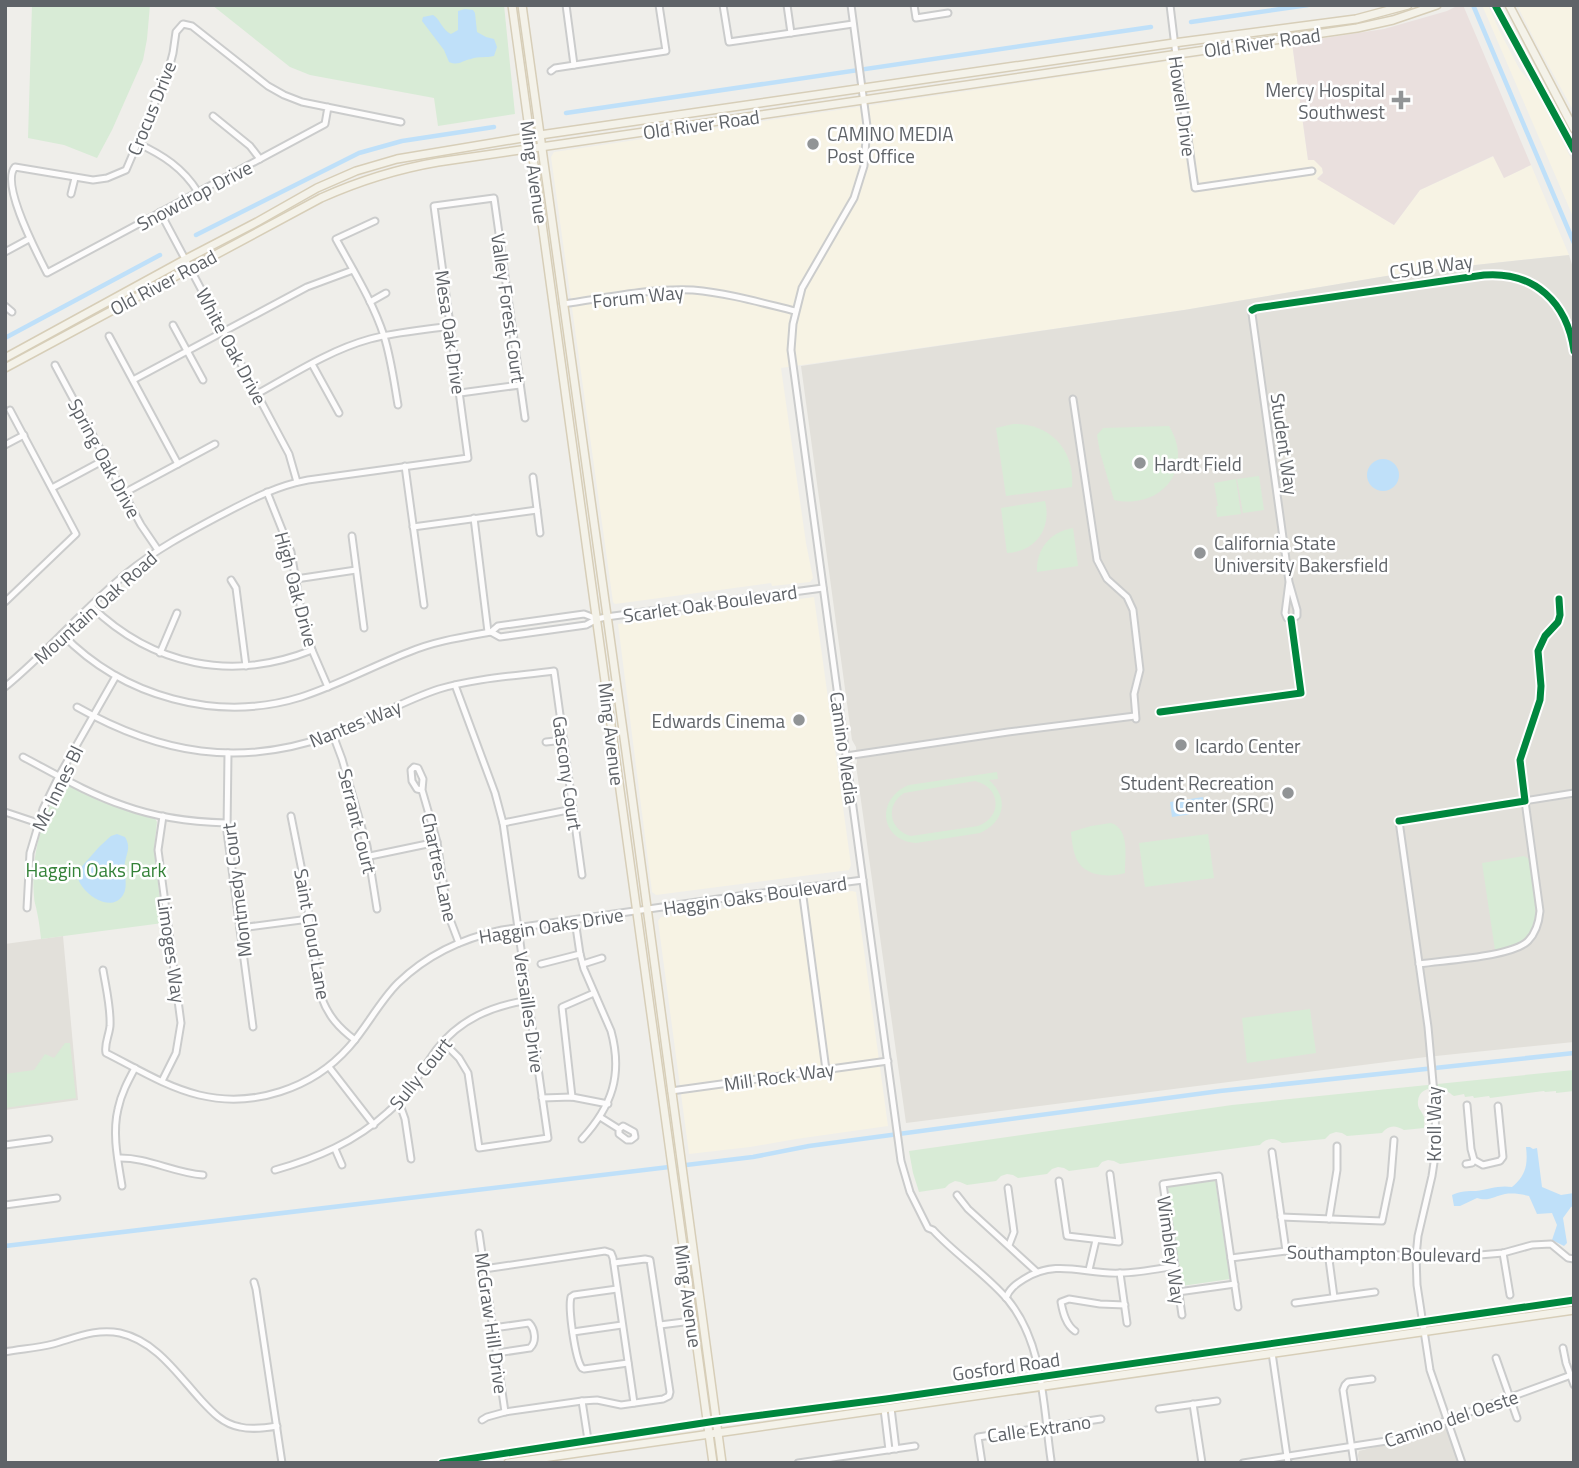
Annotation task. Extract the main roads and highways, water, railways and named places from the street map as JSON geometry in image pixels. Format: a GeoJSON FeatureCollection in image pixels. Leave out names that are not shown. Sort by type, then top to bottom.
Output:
{"type":"FeatureCollection","features":[{"type":"Feature","properties":{"kind":"main road","name":"Ming Avenue"},"geometry":{"type":"LineString","coordinates":[[512,5],[713,1463]]}},
{"type":"Feature","properties":{"kind":"main road","name":"Ming Avenue"},"geometry":{"type":"LineString","coordinates":[[522,5],[722,1463]]}},
{"type":"Feature","properties":{"kind":"main road","name":"Old River Road"},"geometry":{"type":"LineString","coordinates":[[5,358],[317,188],[356,171],[417,154],[1174,43],[1356,19],[1408,5]]}},
{"type":"Feature","properties":{"kind":"main road","name":"Old River Road"},"geometry":{"type":"LineString","coordinates":[[5,368],[321,198],[378,175],[418,165],[1375,25],[1437,5]]}},
{"type":"Feature","properties":{"kind":"main road"},"geometry":{"type":"LineString","coordinates":[[1495,5],[1574,149]]}},
{"type":"Feature","properties":{"kind":"main road"},"geometry":{"type":"LineString","coordinates":[[1509,5],[1574,128]]}},
{"type":"Feature","properties":{"kind":"main road"},"geometry":{"type":"LineString","coordinates":[[1294,37],[1298,31],[1322,28],[1329,23]]}},
{"type":"Feature","properties":{"kind":"main road"},"geometry":{"type":"LineString","coordinates":[[1510,33],[1520,43],[1535,67],[1543,70]]}},
{"type":"Feature","properties":{"kind":"main road"},"geometry":{"type":"LineString","coordinates":[[656,1054],[664,1084],[671,1091]]}},
{"type":"Feature","properties":{"kind":"main road","name":"Gosford Road"},"geometry":{"type":"LineString","coordinates":[[442,1463],[707,1422],[1272,1353],[1574,1300]]}},
{"type":"Feature","properties":{"kind":"main road","name":"Gosford Road"},"geometry":{"type":"LineString","coordinates":[[508,1463],[887,1408],[1040,1381],[1423,1327],[1574,1310]]}},
{"type":"Feature","properties":{"kind":"main road"},"geometry":{"type":"LineString","coordinates":[[534,1459],[543,1453],[582,1447],[588,1440]]}},
{"type":"Feature","properties":{"kind":"water"},"geometry":{"type":"Polygon","coordinates":[[[465,9],[475,13],[477,32],[494,39],[497,47],[494,56],[452,63],[422,21],[423,17],[433,15],[451,34],[458,30],[458,11],[465,9]]]}},
{"type":"Feature","properties":{"kind":"water"},"geometry":{"type":"Polygon","coordinates":[[[1383,459],[1394,464],[1399,475],[1394,486],[1383,491],[1372,486],[1367,475],[1372,464],[1383,459]]]}},
{"type":"Feature","properties":{"kind":"water"},"geometry":{"type":"Polygon","coordinates":[[[1203,797],[1205,812],[1172,817],[1170,802],[1203,797]]]}},
{"type":"Feature","properties":{"kind":"water"},"geometry":{"type":"Polygon","coordinates":[[[117,834],[125,837],[128,844],[125,891],[117,901],[102,902],[82,886],[77,872],[99,847],[117,834]]]}},
{"type":"Feature","properties":{"kind":"water"},"geometry":{"type":"Polygon","coordinates":[[[1526,1147],[1537,1148],[1542,1187],[1561,1195],[1574,1193],[1574,1206],[1563,1218],[1567,1243],[1564,1246],[1552,1240],[1557,1225],[1552,1213],[1537,1214],[1529,1196],[1505,1194],[1488,1199],[1477,1198],[1454,1206],[1452,1195],[1458,1193],[1512,1187],[1525,1169],[1526,1147]]]}},
{"type":"Feature","properties":{"kind":"waterway"},"geometry":{"type":"LineString","coordinates":[[1191,22],[1308,5]]}},
{"type":"Feature","properties":{"kind":"waterway"},"geometry":{"type":"LineString","coordinates":[[1473,5],[1574,243]]}},
{"type":"Feature","properties":{"kind":"waterway"},"geometry":{"type":"LineString","coordinates":[[566,113],[1151,27]]}},
{"type":"Feature","properties":{"kind":"waterway"},"geometry":{"type":"LineString","coordinates":[[196,235],[359,153],[402,141],[494,127]]}},
{"type":"Feature","properties":{"kind":"waterway"},"geometry":{"type":"LineString","coordinates":[[5,338],[160,255]]}},
{"type":"Feature","properties":{"kind":"waterway"},"geometry":{"type":"LineString","coordinates":[[5,1246],[753,1157],[809,1146],[1220,1091],[1574,1053]]}},
{"type":"Feature","properties":{"kind":"place","name":"Mercy Hospital Southwest"},"geometry":{"type":"Point","coordinates":[1401,100]}},
{"type":"Feature","properties":{"kind":"place","name":"CAMINO MEDIA Post Office"},"geometry":{"type":"Point","coordinates":[813,144]}},
{"type":"Feature","properties":{"kind":"place","name":"Hardt Field"},"geometry":{"type":"Point","coordinates":[1140,463]}},
{"type":"Feature","properties":{"kind":"place","name":"California State University Bakersfield"},"geometry":{"type":"Point","coordinates":[1200,553]}},
{"type":"Feature","properties":{"kind":"place","name":"Edwards Cinema"},"geometry":{"type":"Point","coordinates":[799,720]}},
{"type":"Feature","properties":{"kind":"place","name":"Icardo Center"},"geometry":{"type":"Point","coordinates":[1181,745]}},
{"type":"Feature","properties":{"kind":"place","name":"Student Recreation Center (SRC)"},"geometry":{"type":"Point","coordinates":[1288,793]}},
{"type":"Feature","properties":{"kind":"park label","name":"Haggin Oaks Park"},"geometry":{"type":"Point","coordinates":[96,869]}}]}
